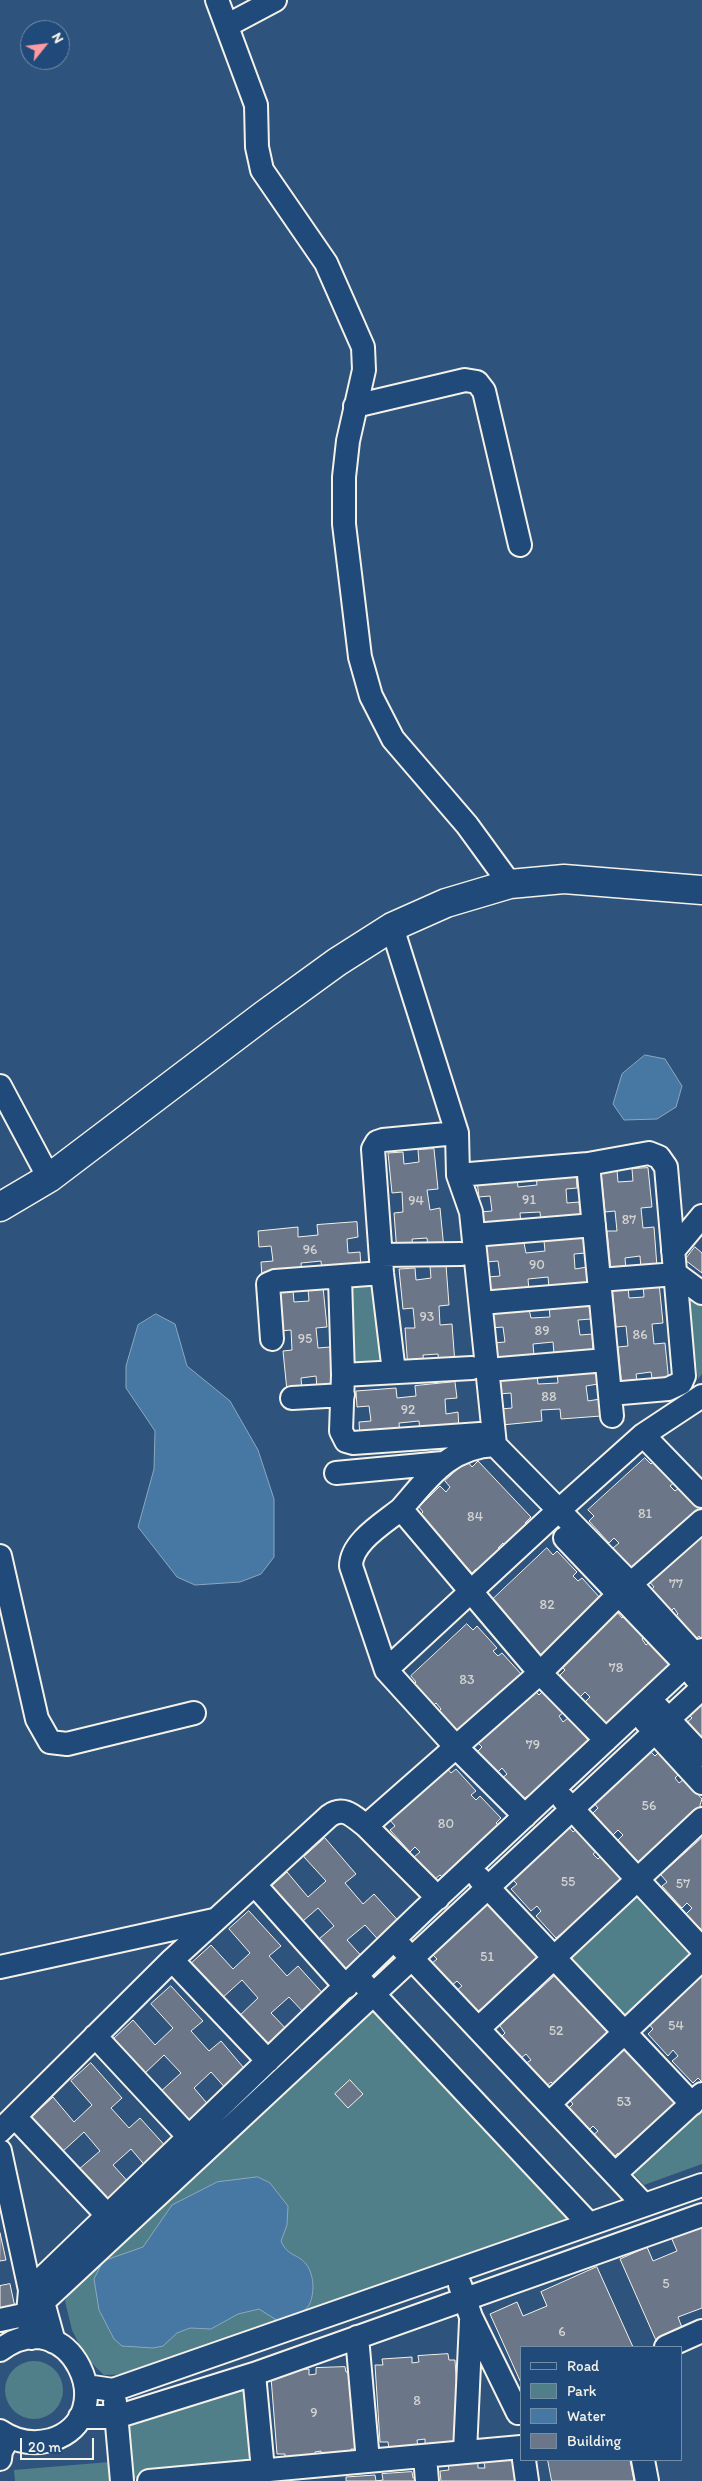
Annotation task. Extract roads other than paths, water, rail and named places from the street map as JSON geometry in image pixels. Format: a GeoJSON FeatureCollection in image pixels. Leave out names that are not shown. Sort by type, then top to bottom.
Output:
{"type":"FeatureCollection","features":[{"type":"Feature","properties":{"kind":"street"},"geometry":{"type":"LineString","coordinates":[[217,0],[228,25],[256,105],[257,147],[262,170],[326,263],[363,347],[364,370],[348,441],[344,477],[344,524],[360,657],[371,696],[394,738],[467,825],[510,884]]}},
{"type":"Feature","properties":{"kind":"street"},"geometry":{"type":"LineString","coordinates":[[228,25],[276,0]]}},
{"type":"Feature","properties":{"kind":"street"},"geometry":{"type":"LineString","coordinates":[[355,406],[465,380],[478,382],[484,391],[520,545]]}},
{"type":"Feature","properties":{"kind":"street"},"geometry":{"type":"LineString","coordinates":[[0,1207],[49,1178],[271,1010],[337,962],[392,927],[446,903],[510,884],[564,880],[702,890]]}},
{"type":"Feature","properties":{"kind":"street"},"geometry":{"type":"LineString","coordinates":[[392,927],[457,1133],[460,1183],[457,1216],[461,1254],[480,1369]]}},
{"type":"Feature","properties":{"kind":"street"},"geometry":{"type":"LineString","coordinates":[[0,1086],[49,1178]]}},
{"type":"Feature","properties":{"kind":"street"},"geometry":{"type":"LineString","coordinates":[[394,1372],[381,1264],[373,1149],[375,1144],[383,1140],[457,1133]]}},
{"type":"Feature","properties":{"kind":"street"},"geometry":{"type":"LineString","coordinates":[[460,1183],[649,1153],[663,1160],[666,1167],[684,1376],[681,1383],[668,1390],[610,1394]]}},
{"type":"Feature","properties":{"kind":"street"},"geometry":{"type":"LineString","coordinates":[[588,1164],[612,1416]]}},
{"type":"Feature","properties":{"kind":"street"},"geometry":{"type":"LineString","coordinates":[[0,2320],[34,2302],[374,1994],[702,1688],[697,1658],[624,1590],[485,1442],[480,1369],[481,1303],[471,1212],[460,1183]]}},
{"type":"Feature","properties":{"kind":"street"},"geometry":{"type":"LineString","coordinates":[[673,1251],[702,1216]]}},
{"type":"Feature","properties":{"kind":"street"},"geometry":{"type":"LineString","coordinates":[[474,1235],[594,1225]]}},
{"type":"Feature","properties":{"kind":"street"},"geometry":{"type":"LineString","coordinates":[[272,1339],[268,1284],[275,1281],[340,1278],[381,1264],[461,1254]]}},
{"type":"Feature","properties":{"kind":"street"},"geometry":{"type":"LineString","coordinates":[[481,1303],[600,1287],[676,1274],[702,1293]]}},
{"type":"Feature","properties":{"kind":"street"},"geometry":{"type":"LineString","coordinates":[[340,1278],[343,1385],[342,1436],[346,1441],[353,1443],[485,1442]]}},
{"type":"Feature","properties":{"kind":"street"},"geometry":{"type":"LineString","coordinates":[[292,1398],[394,1372],[480,1369],[606,1360]]}},
{"type":"Feature","properties":{"kind":"street"},"geometry":{"type":"LineString","coordinates":[[386,1670],[471,1590],[643,1435],[702,1396]]}},
{"type":"Feature","properties":{"kind":"street"},"geometry":{"type":"LineString","coordinates":[[643,1435],[702,1496]]}},
{"type":"Feature","properties":{"kind":"street"},"geometry":{"type":"LineString","coordinates":[[336,1473],[442,1463],[485,1442]]}},
{"type":"Feature","properties":{"kind":"street"},"geometry":{"type":"LineString","coordinates":[[442,1463],[401,1509],[362,1542],[351,1557],[350,1566],[386,1670],[456,1747],[525,1816]]}},
{"type":"Feature","properties":{"kind":"street"},"geometry":{"type":"LineString","coordinates":[[401,1509],[540,1673],[606,1740]]}},
{"type":"Feature","properties":{"kind":"street"},"geometry":{"type":"LineString","coordinates":[[366,1826],[540,1673],[624,1590],[702,1522]]}},
{"type":"Feature","properties":{"kind":"street"},"geometry":{"type":"LineString","coordinates":[[0,1556],[37,1719],[50,1742],[67,1744],[194,1713]]}},
{"type":"Feature","properties":{"kind":"street"},"geometry":{"type":"LineString","coordinates":[[31,2338],[34,2302],[107,2215],[554,1788],[697,1658]]}},
{"type":"Feature","properties":{"kind":"street"},"geometry":{"type":"LineString","coordinates":[[644,1706],[662,1726],[702,1783]]}},
{"type":"Feature","properties":{"kind":"street"},"geometry":{"type":"LineString","coordinates":[[662,1726],[702,1755]]}},
{"type":"Feature","properties":{"kind":"street"},"geometry":{"type":"LineString","coordinates":[[554,1788],[572,1810],[702,1949]]}},
{"type":"Feature","properties":{"kind":"street"},"geometry":{"type":"LineString","coordinates":[[107,2215],[8,2124],[172,1960],[333,1813],[341,1811],[349,1812],[366,1826],[438,1898]]}},
{"type":"Feature","properties":{"kind":"street"},"geometry":{"type":"LineString","coordinates":[[479,2028],[702,1819]]}},
{"type":"Feature","properties":{"kind":"street"},"geometry":{"type":"LineString","coordinates":[[470,1868],[625,2032],[697,2099],[615,2174]]}},
{"type":"Feature","properties":{"kind":"street"},"geometry":{"type":"LineString","coordinates":[[254,1885],[351,1982],[374,1994],[589,2224]]}},
{"type":"Feature","properties":{"kind":"street"},"geometry":{"type":"LineString","coordinates":[[0,1967],[216,1920]]}},
{"type":"Feature","properties":{"kind":"street"},"geometry":{"type":"LineString","coordinates":[[394,1940],[644,2205]]}},
{"type":"Feature","properties":{"kind":"street"},"geometry":{"type":"LineString","coordinates":[[549,2104],[702,1959]]}},
{"type":"Feature","properties":{"kind":"street"},"geometry":{"type":"LineString","coordinates":[[172,1960],[268,2061]]}},
{"type":"Feature","properties":{"kind":"street"},"geometry":{"type":"LineString","coordinates":[[95,2036],[188,2136]]}},
{"type":"Feature","properties":{"kind":"street"},"geometry":{"type":"LineString","coordinates":[[0,2151],[6,2210],[34,2302],[54,2342]]}},
{"type":"Feature","properties":{"kind":"street"},"geometry":{"type":"LineString","coordinates":[[86,2386],[113,2390],[702,2185]]}},
{"type":"Feature","properties":{"kind":"street"},"geometry":{"type":"LineString","coordinates":[[80,2416],[116,2417],[254,2374],[357,2337],[469,2308],[702,2215]]}},
{"type":"Feature","properties":{"kind":"street"},"geometry":{"type":"LineString","coordinates":[[454,2271],[469,2308],[519,2413]]}},
{"type":"Feature","properties":{"kind":"street"},"geometry":{"type":"LineString","coordinates":[[465,2452],[469,2308]]}},
{"type":"Feature","properties":{"kind":"street"},"geometry":{"type":"LineString","coordinates":[[668,2346],[702,2331]]}},
{"type":"Feature","properties":{"kind":"street"},"geometry":{"type":"LineString","coordinates":[[357,2337],[368,2461]]}},
{"type":"Feature","properties":{"kind":"street"},"geometry":{"type":"LineString","coordinates":[[0,2350],[15,2341],[31,2338],[54,2342],[74,2356],[82,2370],[86,2386],[85,2402],[80,2416],[70,2429],[56,2438],[41,2443],[24,2442],[5,2434],[0,2459]]}},
{"type":"Feature","properties":{"kind":"street"},"geometry":{"type":"LineString","coordinates":[[254,2374],[263,2470]]}},
{"type":"Feature","properties":{"kind":"street"},"geometry":{"type":"LineString","coordinates":[[113,2390],[122,2481]]}},
{"type":"Feature","properties":{"kind":"street"},"geometry":{"type":"LineString","coordinates":[[149,2481],[219,2478],[263,2470],[324,2473],[368,2461],[520,2447]]}},
{"type":"Feature","properties":{"kind":"street"},"geometry":{"type":"LineString","coordinates":[[424,2456],[427,2481]]}},
{"type":"Feature","properties":{"kind":"street"},"geometry":{"type":"LineString","coordinates":[[524,2461],[527,2481]]}},
{"type":"Feature","properties":{"kind":"street"},"geometry":{"type":"LineString","coordinates":[[643,2461],[647,2481]]}},
{"type":"Feature","properties":{"kind":"water"},"geometry":{"type":"Polygon","coordinates":[[[645,1055],[665,1059],[682,1086],[676,1107],[657,1119],[624,1120],[613,1104],[622,1074],[645,1055]]]}},
{"type":"Feature","properties":{"kind":"water"},"geometry":{"type":"Polygon","coordinates":[[[156,1314],[175,1324],[187,1366],[230,1401],[258,1450],[274,1499],[274,1557],[261,1574],[240,1582],[195,1585],[177,1577],[138,1527],[154,1469],[155,1431],[126,1388],[126,1366],[138,1325],[156,1314]]]}},
{"type":"Feature","properties":{"kind":"water"},"geometry":{"type":"Polygon","coordinates":[[[258,2177],[270,2183],[288,2206],[287,2225],[281,2241],[287,2250],[306,2264],[310,2272],[313,2287],[310,2303],[307,2308],[298,2314],[278,2321],[259,2309],[238,2314],[211,2329],[190,2328],[177,2333],[163,2346],[153,2348],[122,2346],[114,2339],[99,2310],[94,2279],[103,2261],[143,2247],[172,2205],[217,2182],[258,2177]]]}}]}
